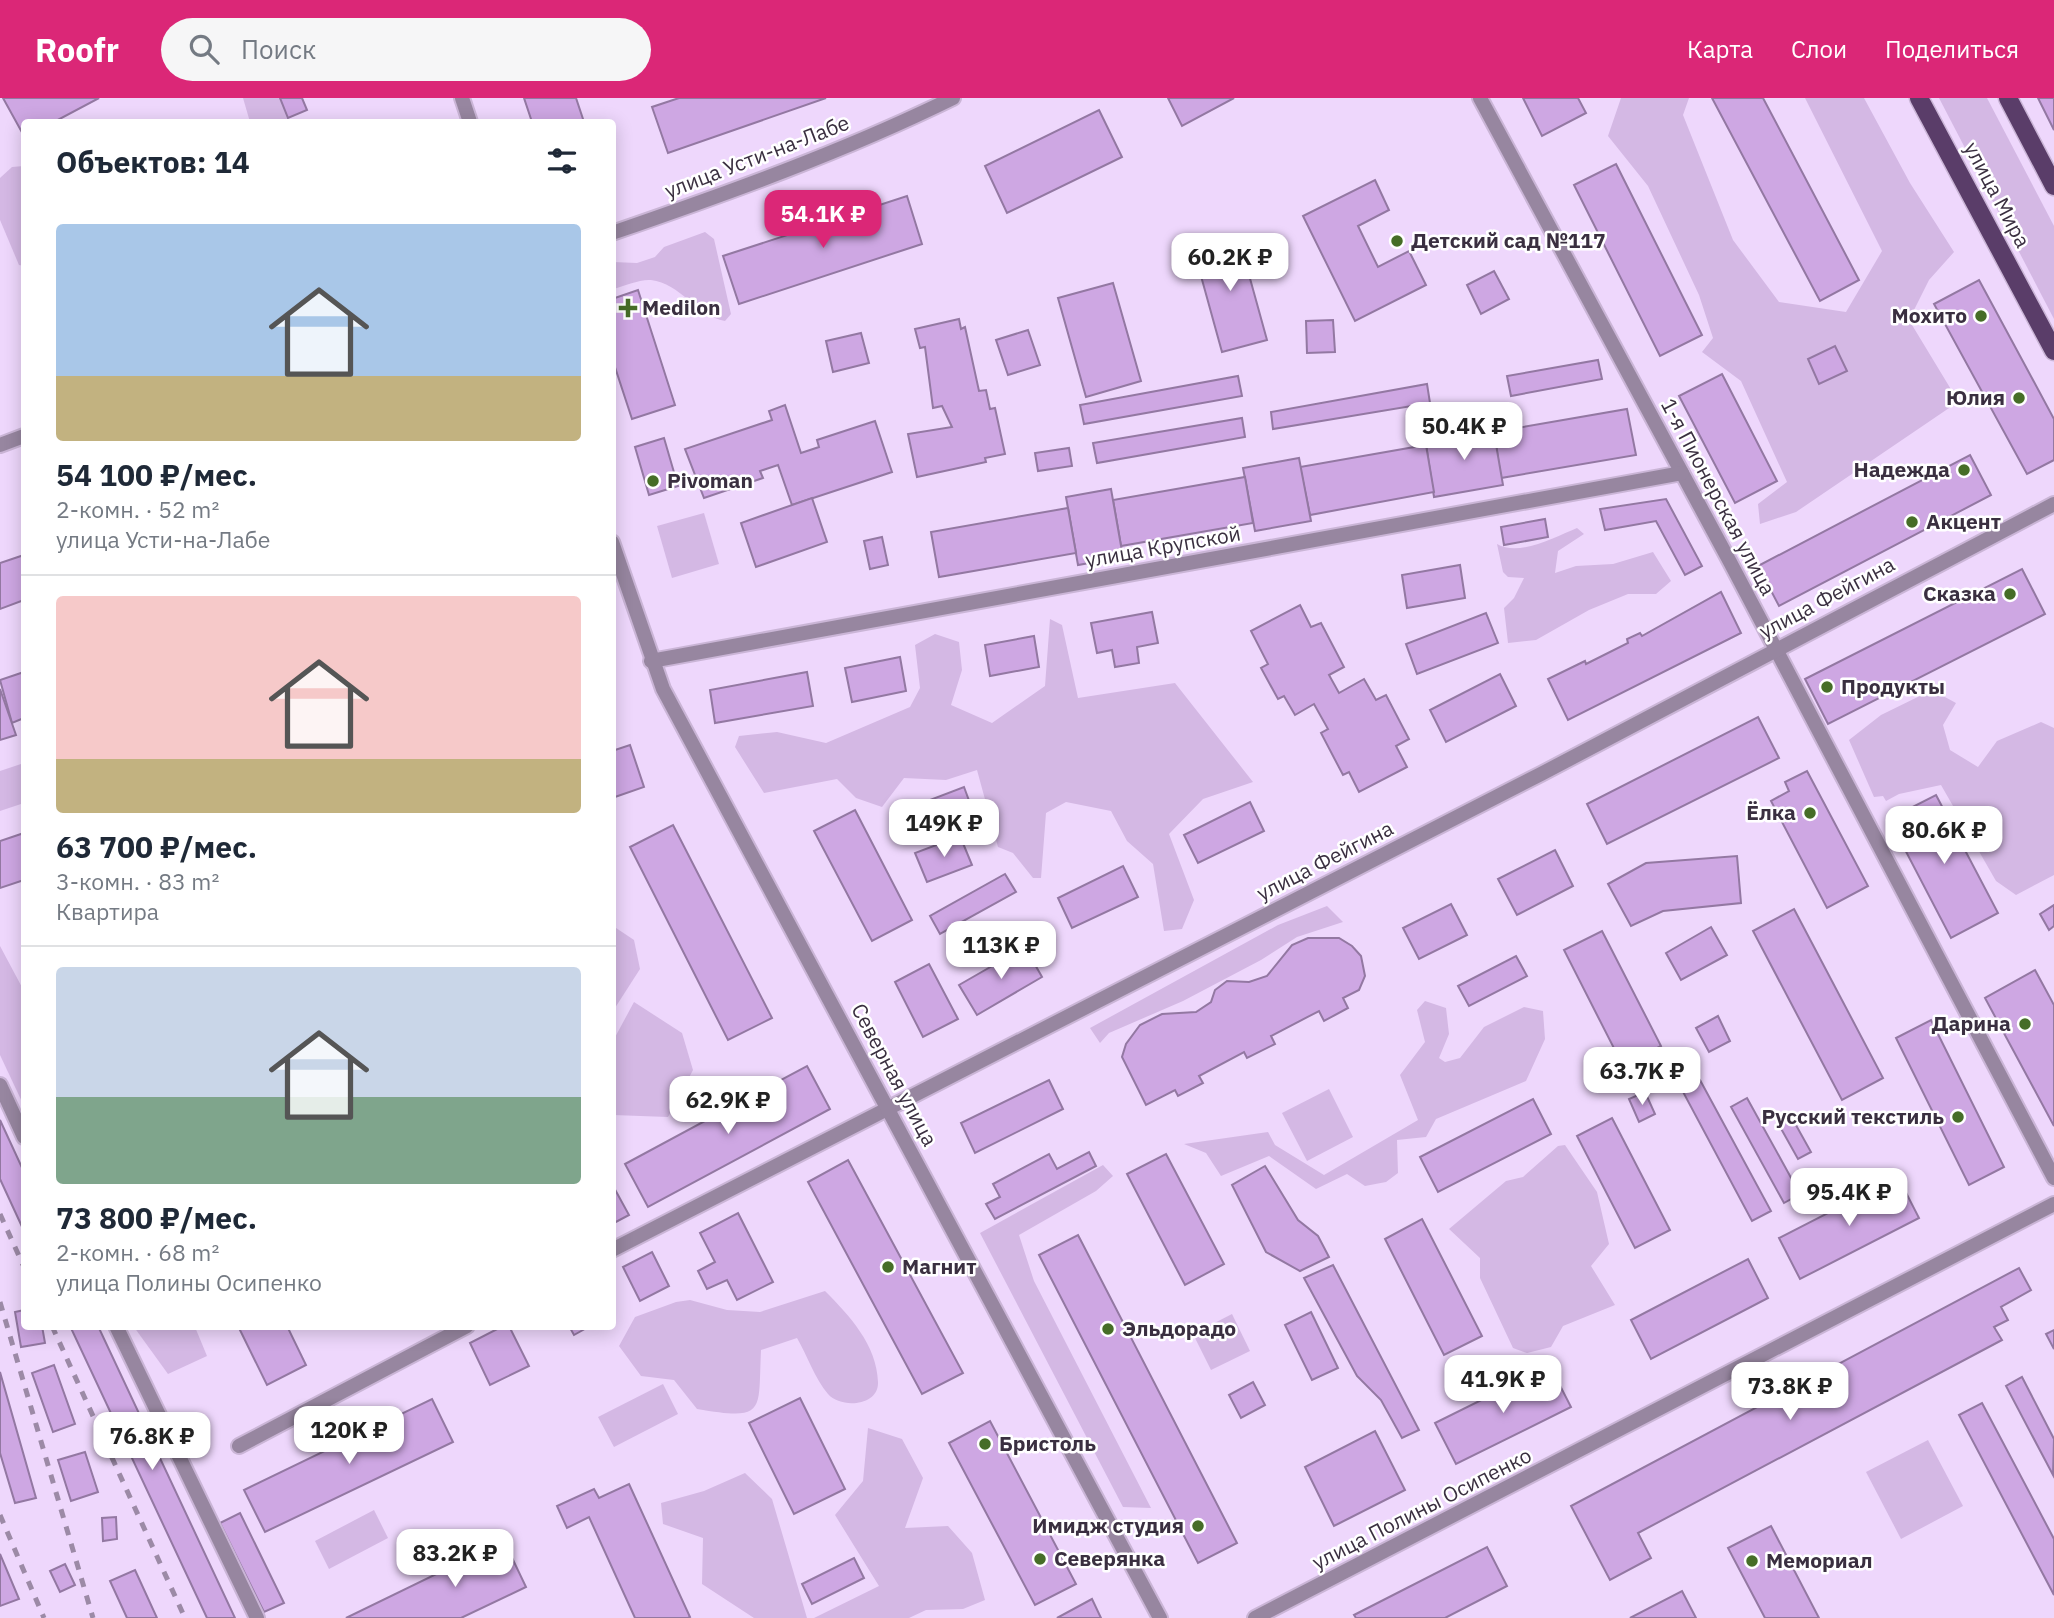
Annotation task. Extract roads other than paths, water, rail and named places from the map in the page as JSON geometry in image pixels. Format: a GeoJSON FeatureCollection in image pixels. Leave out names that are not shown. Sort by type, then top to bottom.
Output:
{"type":"FeatureCollection","features":[{"type":"Feature","properties":{"kind":"main road","name":"улица Мира"},"geometry":{"type":"LineString","coordinates":[[1919,98],[2054,351]]}},
{"type":"Feature","properties":{"kind":"main road"},"geometry":{"type":"LineString","coordinates":[[2008,98],[2054,186]]}},
{"type":"Feature","properties":{"kind":"street"},"geometry":{"type":"LineString","coordinates":[[462,98],[469,119]]}},
{"type":"Feature","properties":{"kind":"street","name":"улица Усти-на-Лабе"},"geometry":{"type":"LineString","coordinates":[[616,232],[739,190],[887,130],[953,98]]}},
{"type":"Feature","properties":{"kind":"street","name":"1-я Пионерская улица"},"geometry":{"type":"LineString","coordinates":[[1480,98],[1682,473],[2054,1178]]}},
{"type":"Feature","properties":{"kind":"street"},"geometry":{"type":"LineString","coordinates":[[0,445],[21,437]]}},
{"type":"Feature","properties":{"kind":"street","name":"улица Крупской"},"geometry":{"type":"LineString","coordinates":[[651,661],[1682,473]]}},
{"type":"Feature","properties":{"kind":"street","name":"улица Фейгина"},"geometry":{"type":"LineString","coordinates":[[616,1248],[1541,774],[2054,504]]}},
{"type":"Feature","properties":{"kind":"street","name":"Северная улица"},"geometry":{"type":"LineString","coordinates":[[616,554],[651,661],[663,689],[1160,1618]]}},
{"type":"Feature","properties":{"kind":"street"},"geometry":{"type":"LineString","coordinates":[[0,1085],[21,1130]]}},
{"type":"Feature","properties":{"kind":"street","name":"улица Полины Осипенко"},"geometry":{"type":"LineString","coordinates":[[1255,1618],[2054,1204]]}},
{"type":"Feature","properties":{"kind":"street"},"geometry":{"type":"LineString","coordinates":[[118,1330],[257,1618]]}},
{"type":"Feature","properties":{"kind":"street"},"geometry":{"type":"LineString","coordinates":[[239,1446],[459,1330]]}},
{"type":"Feature","properties":{"kind":"railway"},"geometry":{"type":"LineString","coordinates":[[0,1214],[21,1260]]}},
{"type":"Feature","properties":{"kind":"railway"},"geometry":{"type":"LineString","coordinates":[[0,1302],[93,1618]]}},
{"type":"Feature","properties":{"kind":"railway"},"geometry":{"type":"LineString","coordinates":[[54,1330],[185,1618]]}},
{"type":"Feature","properties":{"kind":"railway"},"geometry":{"type":"LineString","coordinates":[[0,1515],[44,1618]]}},
{"type":"Feature","properties":{"kind":"place","name":"Детский сад №117"},"geometry":{"type":"Point","coordinates":[1397,241]}},
{"type":"Feature","properties":{"kind":"place","name":"Medilon"},"geometry":{"type":"Point","coordinates":[628,308]}},
{"type":"Feature","properties":{"kind":"place","name":"Мохито"},"geometry":{"type":"Point","coordinates":[1981,316]}},
{"type":"Feature","properties":{"kind":"place","name":"Юлия"},"geometry":{"type":"Point","coordinates":[2019,398]}},
{"type":"Feature","properties":{"kind":"place","name":"Надежда"},"geometry":{"type":"Point","coordinates":[1964,470]}},
{"type":"Feature","properties":{"kind":"place","name":"Pivoman"},"geometry":{"type":"Point","coordinates":[653,481]}},
{"type":"Feature","properties":{"kind":"place","name":"Акцент"},"geometry":{"type":"Point","coordinates":[1912,522]}},
{"type":"Feature","properties":{"kind":"place","name":"Сказка"},"geometry":{"type":"Point","coordinates":[2010,594]}},
{"type":"Feature","properties":{"kind":"place","name":"Продукты"},"geometry":{"type":"Point","coordinates":[1827,687]}},
{"type":"Feature","properties":{"kind":"place","name":"Ёлка"},"geometry":{"type":"Point","coordinates":[1810,813]}},
{"type":"Feature","properties":{"kind":"place","name":"Дарина"},"geometry":{"type":"Point","coordinates":[2025,1024]}},
{"type":"Feature","properties":{"kind":"place","name":"Русский текстиль"},"geometry":{"type":"Point","coordinates":[1958,1117]}},
{"type":"Feature","properties":{"kind":"place","name":"Магнит"},"geometry":{"type":"Point","coordinates":[888,1267]}},
{"type":"Feature","properties":{"kind":"place","name":"Эльдорадо"},"geometry":{"type":"Point","coordinates":[1108,1329]}},
{"type":"Feature","properties":{"kind":"place","name":"Бристоль"},"geometry":{"type":"Point","coordinates":[985,1444]}},
{"type":"Feature","properties":{"kind":"place","name":"Имидж студия"},"geometry":{"type":"Point","coordinates":[1198,1526]}},
{"type":"Feature","properties":{"kind":"place","name":"Северянка"},"geometry":{"type":"Point","coordinates":[1040,1559]}},
{"type":"Feature","properties":{"kind":"place","name":"Мемориал"},"geometry":{"type":"Point","coordinates":[1752,1561]}}]}
